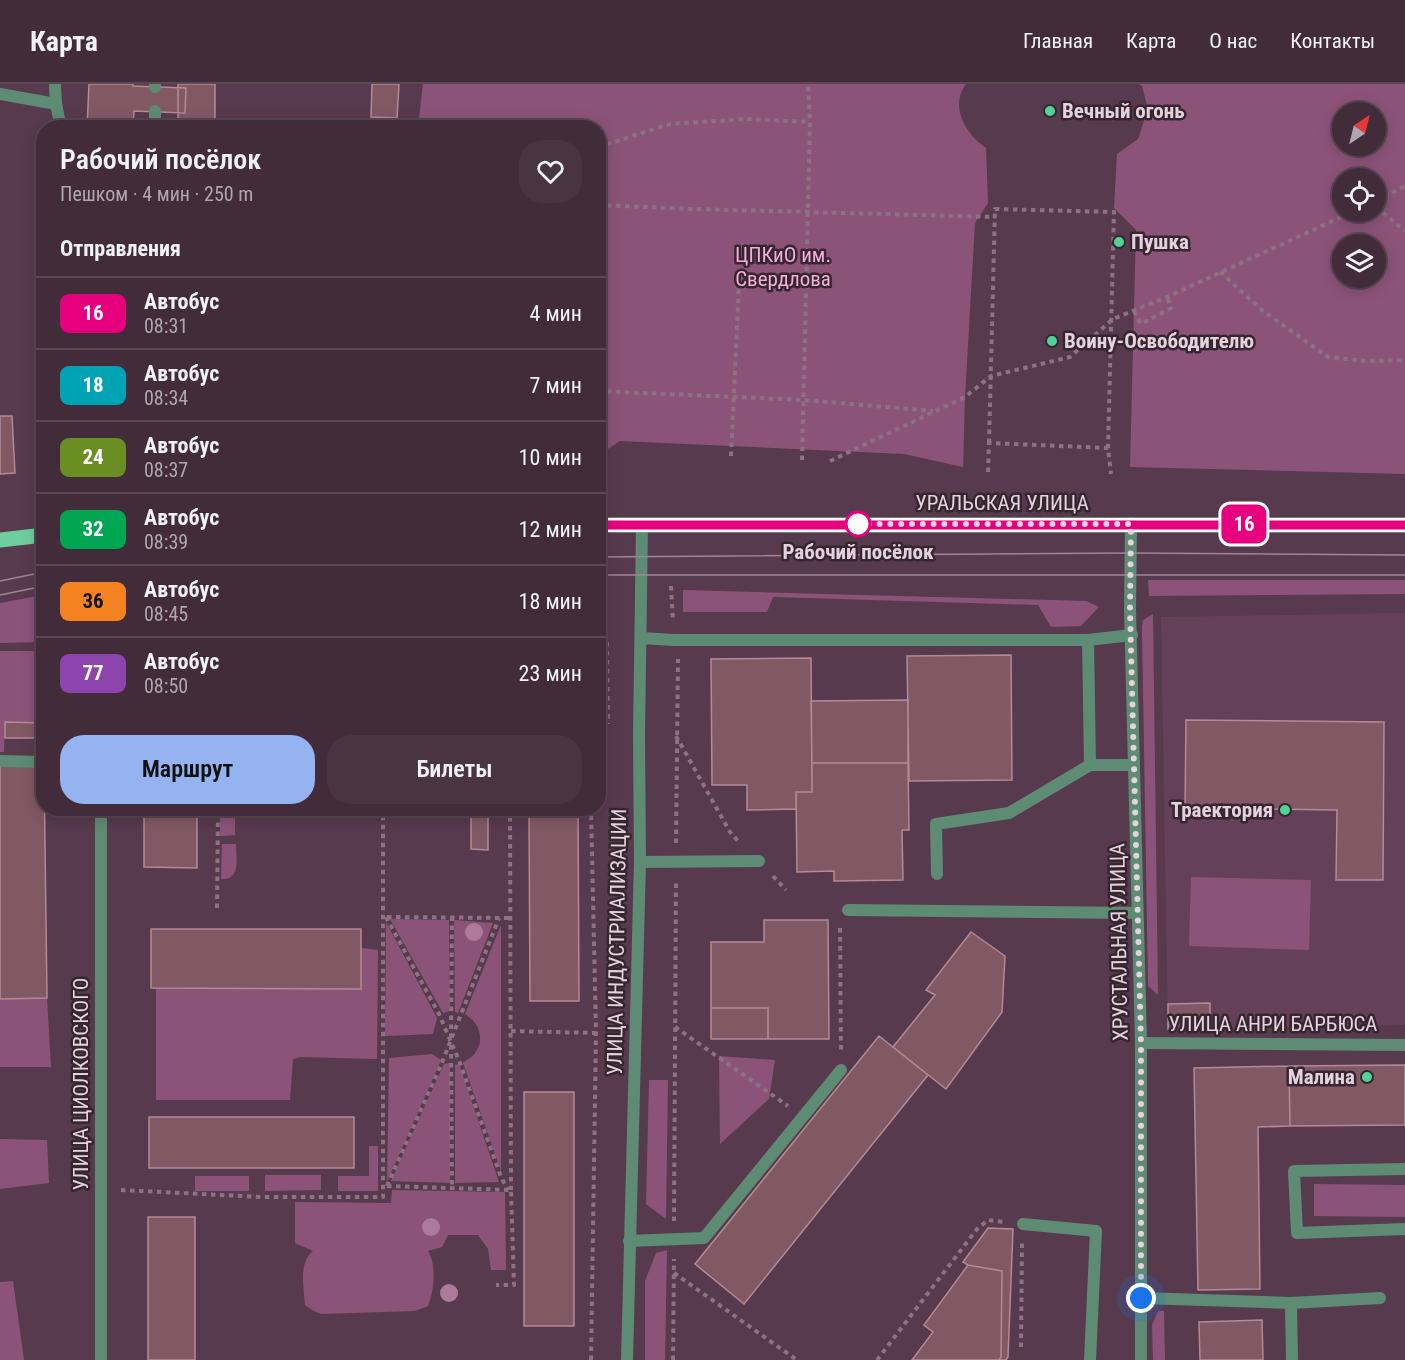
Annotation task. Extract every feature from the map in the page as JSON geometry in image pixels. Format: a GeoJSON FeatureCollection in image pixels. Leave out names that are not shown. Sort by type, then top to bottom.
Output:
{"type":"FeatureCollection","features":[{"type":"Feature","properties":{"kind":"main road","name":"УРАЛЬСКАЯ УЛИЦА"},"geometry":{"type":"LineString","coordinates":[[606,525],[1405,525]]}},
{"type":"Feature","properties":{"kind":"main road"},"geometry":{"type":"LineString","coordinates":[[0,540],[36,537]]}},
{"type":"Feature","properties":{"kind":"street"},"geometry":{"type":"LineString","coordinates":[[55,84],[60,120]]}},
{"type":"Feature","properties":{"kind":"street"},"geometry":{"type":"LineString","coordinates":[[0,94],[56,104]]}},
{"type":"Feature","properties":{"kind":"street"},"geometry":{"type":"LineString","coordinates":[[155,111],[155,120]]}},
{"type":"Feature","properties":{"kind":"street","name":"ХРУСТАЛЬНАЯ УЛИЦА"},"geometry":{"type":"LineString","coordinates":[[1131,524],[1130,609],[1141,1043],[1141,1360]]}},
{"type":"Feature","properties":{"kind":"street","name":"УЛИЦА ИНДУСТРИАЛИЗАЦИИ"},"geometry":{"type":"LineString","coordinates":[[627,1360],[640,862],[642,525]]}},
{"type":"Feature","properties":{"kind":"street"},"geometry":{"type":"LineString","coordinates":[[641,638],[674,640],[1088,640],[1132,635]]}},
{"type":"Feature","properties":{"kind":"street"},"geometry":{"type":"LineString","coordinates":[[1088,640],[1090,765]]}},
{"type":"Feature","properties":{"kind":"street"},"geometry":{"type":"LineString","coordinates":[[0,761],[36,762]]}},
{"type":"Feature","properties":{"kind":"street"},"geometry":{"type":"LineString","coordinates":[[937,874],[936,824],[1009,813],[1090,765],[1134,765]]}},
{"type":"Feature","properties":{"kind":"street","name":"УЛИЦА ЦИОЛКОВСКОГО"},"geometry":{"type":"LineString","coordinates":[[101,816],[101,1360]]}},
{"type":"Feature","properties":{"kind":"street"},"geometry":{"type":"LineString","coordinates":[[640,862],[759,861]]}},
{"type":"Feature","properties":{"kind":"street"},"geometry":{"type":"LineString","coordinates":[[848,910],[1137,913]]}},
{"type":"Feature","properties":{"kind":"street","name":"УЛИЦА АНРИ БАРБЮСА"},"geometry":{"type":"LineString","coordinates":[[1141,1043],[1405,1044]]}},
{"type":"Feature","properties":{"kind":"street"},"geometry":{"type":"LineString","coordinates":[[629,1241],[704,1238],[841,1070]]}},
{"type":"Feature","properties":{"kind":"street"},"geometry":{"type":"LineString","coordinates":[[1405,1169],[1294,1171],[1297,1233],[1405,1229]]}},
{"type":"Feature","properties":{"kind":"street"},"geometry":{"type":"LineString","coordinates":[[1023,1224],[1096,1231],[1090,1360]]}},
{"type":"Feature","properties":{"kind":"street"},"geometry":{"type":"LineString","coordinates":[[1141,1298],[1291,1303],[1380,1298]]}},
{"type":"Feature","properties":{"kind":"street"},"geometry":{"type":"LineString","coordinates":[[1291,1303],[1292,1360]]}},
{"type":"Feature","properties":{"kind":"path"},"geometry":{"type":"LineString","coordinates":[[802,460],[810,122],[808,84]]}},
{"type":"Feature","properties":{"kind":"path"},"geometry":{"type":"LineString","coordinates":[[606,144],[670,124],[747,119],[810,122]]}},
{"type":"Feature","properties":{"kind":"path"},"geometry":{"type":"LineString","coordinates":[[1386,196],[1405,186]]}},
{"type":"Feature","properties":{"kind":"path"},"geometry":{"type":"LineString","coordinates":[[606,205],[995,217]]}},
{"type":"Feature","properties":{"kind":"path"},"geometry":{"type":"LineString","coordinates":[[988,472],[995,208],[1114,212],[1108,448],[1111,474]]}},
{"type":"Feature","properties":{"kind":"path"},"geometry":{"type":"LineString","coordinates":[[1386,215],[1405,231]]}},
{"type":"Feature","properties":{"kind":"path"},"geometry":{"type":"LineString","coordinates":[[831,461],[965,397],[991,376],[1070,357],[1113,319],[1167,297],[1332,221]]}},
{"type":"Feature","properties":{"kind":"path"},"geometry":{"type":"LineString","coordinates":[[1220,272],[1263,311],[1328,357],[1365,361],[1405,360]]}},
{"type":"Feature","properties":{"kind":"path"},"geometry":{"type":"LineString","coordinates":[[731,456],[739,284],[806,283]]}},
{"type":"Feature","properties":{"kind":"path"},"geometry":{"type":"LineString","coordinates":[[1134,311],[1140,324],[1171,308],[1167,297]]}},
{"type":"Feature","properties":{"kind":"path"},"geometry":{"type":"LineString","coordinates":[[606,390],[804,400],[933,411]]}},
{"type":"Feature","properties":{"kind":"path"},"geometry":{"type":"LineString","coordinates":[[989,443],[1108,448]]}},
{"type":"Feature","properties":{"kind":"path"},"geometry":{"type":"LineString","coordinates":[[671,586],[674,640],[679,662],[676,736],[673,1360]]}},
{"type":"Feature","properties":{"kind":"path"},"geometry":{"type":"LineString","coordinates":[[607,642],[608,724]]}},
{"type":"Feature","properties":{"kind":"path"},"geometry":{"type":"LineString","coordinates":[[676,736],[730,832],[786,890]]}},
{"type":"Feature","properties":{"kind":"path"},"geometry":{"type":"LineString","coordinates":[[218,816],[218,908]]}},
{"type":"Feature","properties":{"kind":"path"},"geometry":{"type":"LineString","coordinates":[[101,1189],[262,1197],[383,1197],[385,1186],[385,917],[382,816]]}},
{"type":"Feature","properties":{"kind":"path"},"geometry":{"type":"LineString","coordinates":[[496,1285],[514,1285],[510,1190],[510,816]]}},
{"type":"Feature","properties":{"kind":"path"},"geometry":{"type":"LineString","coordinates":[[591,816],[596,1033],[591,1360]]}},
{"type":"Feature","properties":{"kind":"path"},"geometry":{"type":"LineString","coordinates":[[385,917],[510,918]]}},
{"type":"Feature","properties":{"kind":"path"},"geometry":{"type":"LineString","coordinates":[[385,917],[439,1014],[501,1177],[510,1190]]}},
{"type":"Feature","properties":{"kind":"path"},"geometry":{"type":"LineString","coordinates":[[452,918],[452,1188]]}},
{"type":"Feature","properties":{"kind":"path"},"geometry":{"type":"LineString","coordinates":[[385,1186],[451,1041],[499,918]]}},
{"type":"Feature","properties":{"kind":"path"},"geometry":{"type":"LineString","coordinates":[[840,924],[841,1056]]}},
{"type":"Feature","properties":{"kind":"path"},"geometry":{"type":"LineString","coordinates":[[675,1028],[803,1117]]}},
{"type":"Feature","properties":{"kind":"path"},"geometry":{"type":"LineString","coordinates":[[510,1031],[596,1033]]}},
{"type":"Feature","properties":{"kind":"path"},"geometry":{"type":"LineString","coordinates":[[385,1186],[510,1190]]}},
{"type":"Feature","properties":{"kind":"path"},"geometry":{"type":"LineString","coordinates":[[877,1360],[977,1229],[988,1220],[1023,1224],[1021,1347]]}},
{"type":"Feature","properties":{"kind":"path"},"geometry":{"type":"LineString","coordinates":[[674,1273],[798,1360]]}},
{"type":"Feature","properties":{"kind":"shaded area","name":"Траектория"},"geometry":{"type":"Polygon","coordinates":[[[1405,613],[1405,1025],[1168,1029],[1161,617],[1405,613]]]}},
{"type":"Feature","properties":{"kind":"green space","name":"ЦПКиО им. Свердлова"},"geometry":{"type":"Polygon","coordinates":[[[423,84],[966,84],[959,102],[960,111],[966,128],[986,148],[988,203],[975,223],[963,467],[904,454],[620,441],[606,450],[606,120],[419,120],[423,84]]]}},
{"type":"Feature","properties":{"kind":"green space"},"geometry":{"type":"Polygon","coordinates":[[[1139,84],[1405,84],[1405,474],[1130,467],[1136,230],[1114,208],[1117,154],[1138,139],[1148,109],[1142,86],[1139,84]]]}},
{"type":"Feature","properties":{"kind":"green space"},"geometry":{"type":"Polygon","coordinates":[[[1148,580],[1405,580],[1405,594],[1149,596],[1148,580]]]}},
{"type":"Feature","properties":{"kind":"green space"},"geometry":{"type":"Polygon","coordinates":[[[683,590],[1086,601],[1099,607],[1081,626],[1051,627],[1038,605],[773,597],[767,612],[683,612],[683,590]]]}},
{"type":"Feature","properties":{"kind":"green space"},"geometry":{"type":"Polygon","coordinates":[[[36,596],[36,642],[0,643],[0,603],[36,596]]]}},
{"type":"Feature","properties":{"kind":"green space"},"geometry":{"type":"Polygon","coordinates":[[[1153,614],[1158,995],[1148,986],[1142,627],[1143,620],[1153,614]]]}},
{"type":"Feature","properties":{"kind":"green space"},"geometry":{"type":"Polygon","coordinates":[[[0,651],[36,651],[36,723],[5,722],[4,752],[0,752],[0,651]]]}},
{"type":"Feature","properties":{"kind":"green space"},"geometry":{"type":"Polygon","coordinates":[[[220,816],[235,816],[235,835],[220,836],[220,816]]]}},
{"type":"Feature","properties":{"kind":"green space"},"geometry":{"type":"Polygon","coordinates":[[[222,844],[236,844],[237,862],[235,873],[221,879],[222,844]]]}},
{"type":"Feature","properties":{"kind":"green space"},"geometry":{"type":"Polygon","coordinates":[[[1191,877],[1311,880],[1309,950],[1189,946],[1191,877]]]}},
{"type":"Feature","properties":{"kind":"green space"},"geometry":{"type":"Polygon","coordinates":[[[390,919],[449,920],[450,1011],[443,1013],[390,919]]]}},
{"type":"Feature","properties":{"kind":"green space"},"geometry":{"type":"Polygon","coordinates":[[[454,920],[493,923],[458,1013],[455,1012],[454,920]]]}},
{"type":"Feature","properties":{"kind":"green space"},"geometry":{"type":"Polygon","coordinates":[[[386,922],[437,1018],[433,1034],[385,1036],[386,922]]]}},
{"type":"Feature","properties":{"kind":"green space"},"geometry":{"type":"Polygon","coordinates":[[[501,925],[501,1171],[463,1063],[474,1054],[480,1042],[477,1026],[465,1014],[501,925]]]}},
{"type":"Feature","properties":{"kind":"green space"},"geometry":{"type":"Polygon","coordinates":[[[361,948],[378,950],[377,1059],[300,1057],[293,1059],[290,1100],[156,1100],[156,988],[360,989],[361,948]]]}},
{"type":"Feature","properties":{"kind":"green space"},"geometry":{"type":"Polygon","coordinates":[[[47,998],[51,1067],[0,1067],[0,999],[47,998]]]}},
{"type":"Feature","properties":{"kind":"green space"},"geometry":{"type":"Polygon","coordinates":[[[432,1054],[441,1060],[387,1182],[389,1058],[432,1054]]]}},
{"type":"Feature","properties":{"kind":"green space"},"geometry":{"type":"Polygon","coordinates":[[[719,1056],[775,1060],[769,1099],[720,1144],[719,1056]]]}},
{"type":"Feature","properties":{"kind":"green space"},"geometry":{"type":"Polygon","coordinates":[[[450,1063],[450,1183],[391,1181],[444,1064],[450,1063]]]}},
{"type":"Feature","properties":{"kind":"green space"},"geometry":{"type":"Polygon","coordinates":[[[459,1064],[499,1182],[455,1183],[455,1065],[459,1064]]]}},
{"type":"Feature","properties":{"kind":"green space"},"geometry":{"type":"Polygon","coordinates":[[[649,1080],[668,1080],[666,1219],[646,1204],[649,1080]]]}},
{"type":"Feature","properties":{"kind":"green space"},"geometry":{"type":"Polygon","coordinates":[[[0,1139],[47,1140],[49,1183],[0,1189],[0,1139]]]}},
{"type":"Feature","properties":{"kind":"green space"},"geometry":{"type":"Polygon","coordinates":[[[369,1146],[378,1146],[378,1191],[338,1191],[338,1176],[369,1176],[369,1146]]]}},
{"type":"Feature","properties":{"kind":"green space"},"geometry":{"type":"Polygon","coordinates":[[[265,1175],[321,1175],[321,1190],[265,1191],[265,1175]]]}},
{"type":"Feature","properties":{"kind":"green space"},"geometry":{"type":"Polygon","coordinates":[[[195,1176],[249,1176],[249,1191],[195,1191],[195,1176]]]}},
{"type":"Feature","properties":{"kind":"green space"},"geometry":{"type":"Polygon","coordinates":[[[1314,1184],[1405,1185],[1405,1217],[1314,1216],[1314,1184]]]}},
{"type":"Feature","properties":{"kind":"green space"},"geometry":{"type":"Polygon","coordinates":[[[392,1190],[505,1192],[506,1270],[491,1270],[488,1249],[478,1235],[448,1235],[442,1247],[428,1251],[433,1263],[434,1278],[428,1306],[415,1311],[321,1314],[312,1310],[305,1305],[303,1276],[305,1262],[313,1251],[295,1243],[295,1202],[391,1203],[392,1190]]]}},
{"type":"Feature","properties":{"kind":"green space"},"geometry":{"type":"Polygon","coordinates":[[[667,1250],[665,1360],[645,1360],[645,1281],[656,1253],[667,1250]]]}},
{"type":"Feature","properties":{"kind":"green space"},"geometry":{"type":"Polygon","coordinates":[[[13,1281],[24,1360],[0,1360],[0,1282],[13,1281]]]}},
{"type":"Feature","properties":{"kind":"green space"},"geometry":{"type":"Polygon","coordinates":[[[1158,1311],[1164,1311],[1165,1360],[1153,1360],[1152,1325],[1158,1311]]]}},
{"type":"Feature","properties":{"kind":"building"},"geometry":{"type":"Polygon","coordinates":[[[89,84],[133,84],[133,86],[186,88],[185,113],[134,111],[133,120],[87,120],[89,84]]]}},
{"type":"Feature","properties":{"kind":"building"},"geometry":{"type":"Polygon","coordinates":[[[178,84],[215,84],[215,120],[178,120],[178,84]]]}},
{"type":"Feature","properties":{"kind":"building"},"geometry":{"type":"Polygon","coordinates":[[[372,84],[399,84],[397,118],[371,117],[372,84]]]}},
{"type":"Feature","properties":{"kind":"building"},"geometry":{"type":"Polygon","coordinates":[[[0,416],[12,416],[15,473],[0,474],[0,416]]]}},
{"type":"Feature","properties":{"kind":"building"},"geometry":{"type":"Polygon","coordinates":[[[1011,655],[1012,780],[909,781],[907,656],[1011,655]]]}},
{"type":"Feature","properties":{"kind":"building"},"geometry":{"type":"Polygon","coordinates":[[[811,658],[812,792],[796,792],[796,809],[747,810],[747,785],[712,785],[711,659],[811,658]]]}},
{"type":"Feature","properties":{"kind":"building"},"geometry":{"type":"Polygon","coordinates":[[[908,700],[908,763],[812,763],[811,701],[908,700]]]}},
{"type":"Feature","properties":{"kind":"building"},"geometry":{"type":"Polygon","coordinates":[[[1186,720],[1384,722],[1383,880],[1336,880],[1337,810],[1185,808],[1186,720]]]}},
{"type":"Feature","properties":{"kind":"building"},"geometry":{"type":"Polygon","coordinates":[[[5,722],[36,723],[36,738],[5,738],[5,722]]]}},
{"type":"Feature","properties":{"kind":"building"},"geometry":{"type":"Polygon","coordinates":[[[812,763],[908,763],[909,830],[902,830],[903,880],[834,881],[834,871],[797,872],[796,792],[812,792],[812,763]]]}},
{"type":"Feature","properties":{"kind":"building"},"geometry":{"type":"Polygon","coordinates":[[[36,765],[36,816],[45,816],[47,998],[0,999],[0,766],[36,765]]]}},
{"type":"Feature","properties":{"kind":"building"},"geometry":{"type":"Polygon","coordinates":[[[144,816],[197,816],[197,868],[144,867],[144,816]]]}},
{"type":"Feature","properties":{"kind":"building"},"geometry":{"type":"Polygon","coordinates":[[[471,816],[488,816],[488,850],[471,849],[471,816]]]}},
{"type":"Feature","properties":{"kind":"building"},"geometry":{"type":"Polygon","coordinates":[[[529,816],[578,816],[579,1001],[530,1001],[529,816]]]}},
{"type":"Feature","properties":{"kind":"building"},"geometry":{"type":"Polygon","coordinates":[[[764,920],[828,920],[829,1039],[768,1039],[768,1008],[711,1008],[711,942],[764,942],[764,920]]]}},
{"type":"Feature","properties":{"kind":"building"},"geometry":{"type":"Polygon","coordinates":[[[151,929],[361,929],[361,989],[151,988],[151,929]]]}},
{"type":"Feature","properties":{"kind":"building"},"geometry":{"type":"Polygon","coordinates":[[[971,932],[1005,956],[1002,1012],[946,1089],[893,1047],[935,995],[926,990],[971,932]]]}},
{"type":"Feature","properties":{"kind":"building"},"geometry":{"type":"Polygon","coordinates":[[[1210,1003],[1210,1028],[1168,1029],[1168,1004],[1210,1003]]]}},
{"type":"Feature","properties":{"kind":"building"},"geometry":{"type":"Polygon","coordinates":[[[711,1008],[768,1008],[768,1039],[711,1039],[711,1008]]]}},
{"type":"Feature","properties":{"kind":"building"},"geometry":{"type":"Polygon","coordinates":[[[879,1036],[928,1075],[744,1304],[695,1264],[879,1036]]]}},
{"type":"Feature","properties":{"kind":"building"},"geometry":{"type":"Polygon","coordinates":[[[1405,1065],[1405,1125],[1290,1126],[1289,1066],[1405,1065]]]}},
{"type":"Feature","properties":{"kind":"building"},"geometry":{"type":"Polygon","coordinates":[[[1289,1066],[1290,1126],[1258,1127],[1260,1289],[1198,1290],[1194,1068],[1289,1066]]]}},
{"type":"Feature","properties":{"kind":"building"},"geometry":{"type":"Polygon","coordinates":[[[524,1092],[574,1092],[574,1326],[524,1326],[524,1092]]]}},
{"type":"Feature","properties":{"kind":"building"},"geometry":{"type":"Polygon","coordinates":[[[149,1117],[354,1117],[354,1168],[149,1168],[149,1117]]]}},
{"type":"Feature","properties":{"kind":"building"},"geometry":{"type":"Polygon","coordinates":[[[148,1217],[195,1217],[195,1360],[148,1360],[148,1217]]]}},
{"type":"Feature","properties":{"kind":"building"},"geometry":{"type":"Polygon","coordinates":[[[988,1228],[1013,1229],[1008,1357],[1006,1360],[999,1360],[1001,1357],[1002,1271],[963,1262],[988,1228]]]}},
{"type":"Feature","properties":{"kind":"building"},"geometry":{"type":"Polygon","coordinates":[[[968,1265],[1002,1271],[1001,1357],[999,1360],[912,1360],[933,1332],[924,1325],[968,1265]]]}},
{"type":"Feature","properties":{"kind":"building"},"geometry":{"type":"Polygon","coordinates":[[[1262,1320],[1263,1360],[1200,1360],[1199,1322],[1262,1320]]]}},
{"type":"Feature","properties":{"kind":"tram line"},"geometry":{"type":"LineString","coordinates":[[606,557],[1131,553],[1405,555]]}},
{"type":"Feature","properties":{"kind":"tram line"},"geometry":{"type":"LineString","coordinates":[[0,581],[36,574]]}},
{"type":"Feature","properties":{"kind":"tram line"},"geometry":{"type":"LineString","coordinates":[[606,575],[1405,575]]}},
{"type":"Feature","properties":{"kind":"tram line"},"geometry":{"type":"LineString","coordinates":[[0,595],[36,588]]}},
{"type":"Feature","properties":{"kind":"bus line","name":"16"},"geometry":{"type":"LineString","coordinates":[[606,525],[1405,525]]}},
{"type":"Feature","properties":{"kind":"place","name":"Вечный огонь"},"geometry":{"type":"Point","coordinates":[1050,111]}},
{"type":"Feature","properties":{"kind":"place","name":"Пушка"},"geometry":{"type":"Point","coordinates":[1119,242]}},
{"type":"Feature","properties":{"kind":"place","name":"Воину-Освободителю"},"geometry":{"type":"Point","coordinates":[1052,341]}},
{"type":"Feature","properties":{"kind":"place","name":"Рабочий посёлок"},"geometry":{"type":"Point","coordinates":[858,524]}},
{"type":"Feature","properties":{"kind":"place","name":"Траектория"},"geometry":{"type":"Point","coordinates":[1285,810]}},
{"type":"Feature","properties":{"kind":"place","name":"Малина"},"geometry":{"type":"Point","coordinates":[1367,1077]}},
{"type":"Feature","properties":{"kind":"route"},"geometry":{"type":"LineString","coordinates":[[858,524],[1131,524],[1130,609],[1141,1043],[1141,1298]]}}]}
